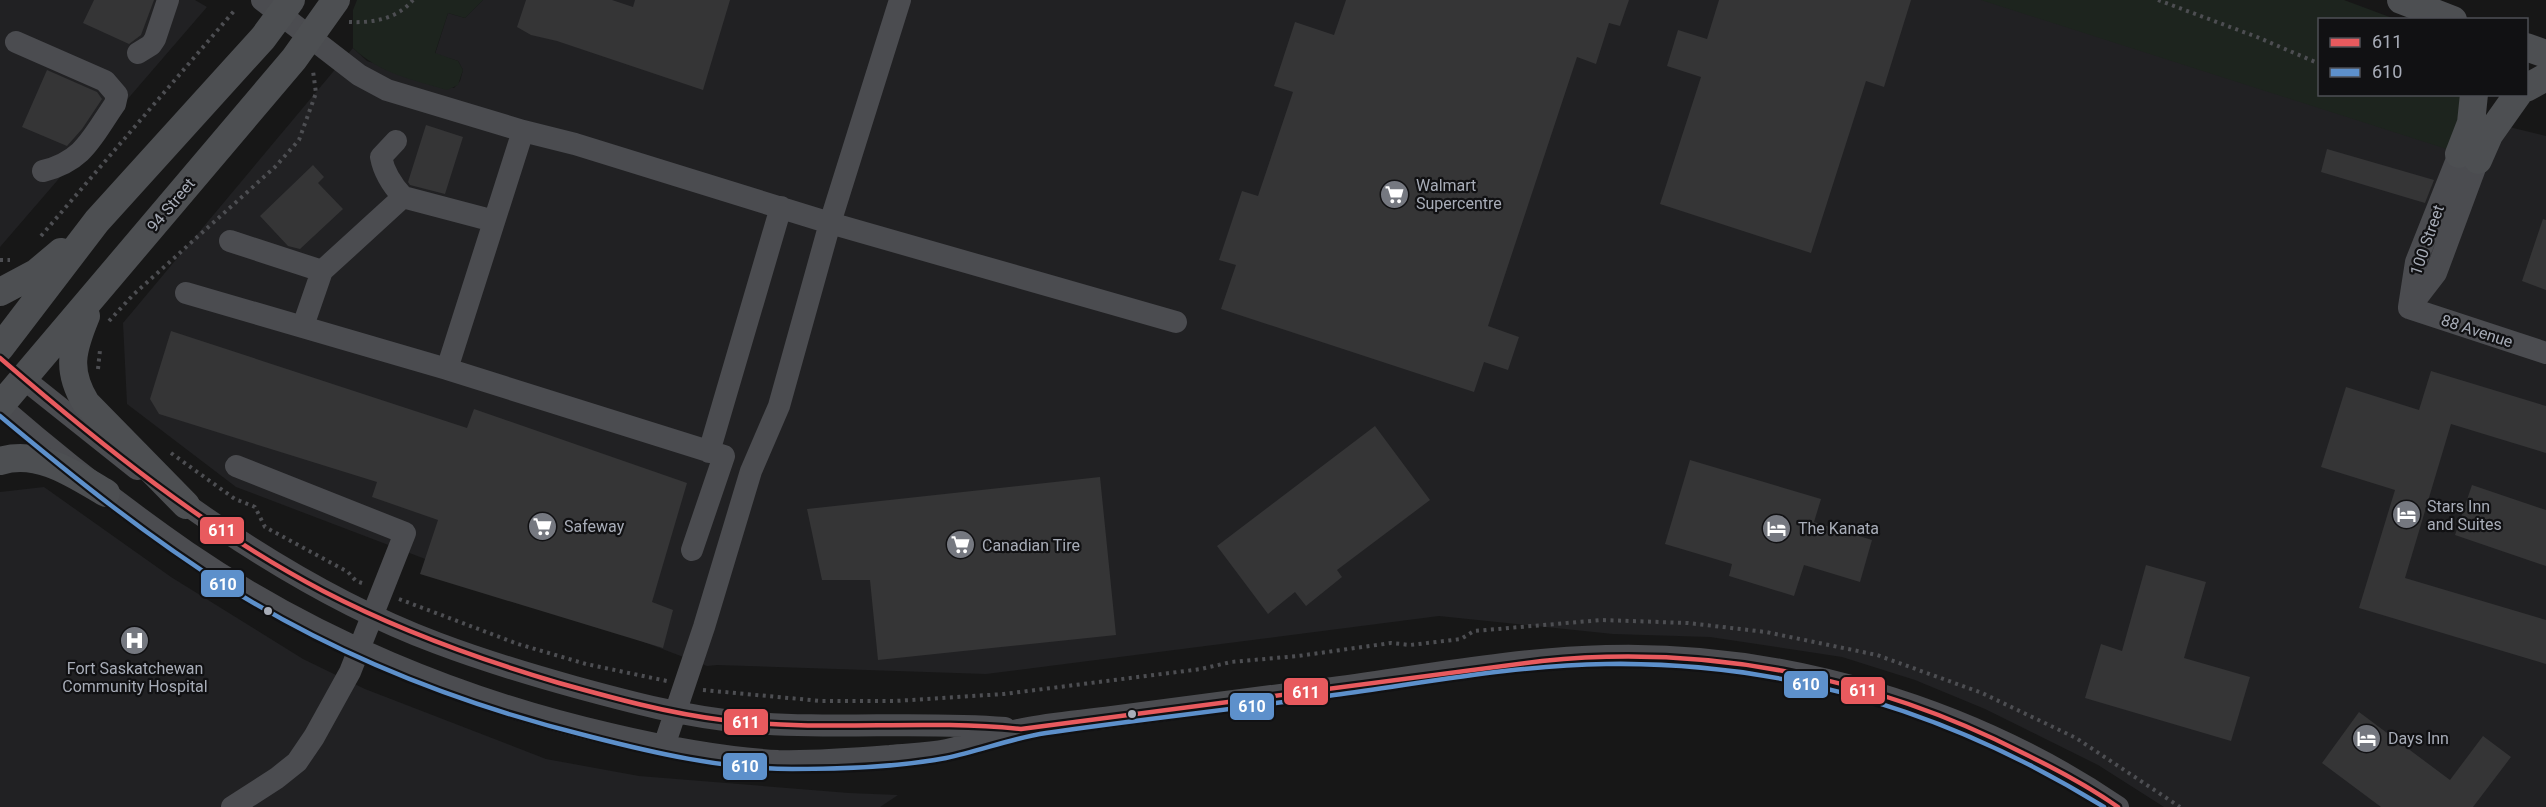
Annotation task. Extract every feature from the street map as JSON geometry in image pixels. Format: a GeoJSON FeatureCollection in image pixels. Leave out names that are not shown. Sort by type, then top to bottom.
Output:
{"type":"FeatureCollection","features":[{"type":"Feature","properties":{"kind":"main road"},"geometry":{"type":"LineString","coordinates":[[2388,0],[2420,18]]}},
{"type":"Feature","properties":{"kind":"main road"},"geometry":{"type":"LineString","coordinates":[[2401,0],[2448,18]]}},
{"type":"Feature","properties":{"kind":"main road"},"geometry":{"type":"LineString","coordinates":[[0,348],[97,221],[263,38],[278,5]]}},
{"type":"Feature","properties":{"kind":"main road","name":"94 Street"},"geometry":{"type":"LineString","coordinates":[[0,406],[311,37],[342,11]]}},
{"type":"Feature","properties":{"kind":"main road"},"geometry":{"type":"LineString","coordinates":[[2528,48],[2546,54]]}},
{"type":"Feature","properties":{"kind":"main road"},"geometry":{"type":"LineString","coordinates":[[2528,87],[2546,77]]}},
{"type":"Feature","properties":{"kind":"main road"},"geometry":{"type":"LineString","coordinates":[[2468,157],[2474,96]]}},
{"type":"Feature","properties":{"kind":"main road"},"geometry":{"type":"LineString","coordinates":[[2468,157],[2489,135],[2517,96]]}},
{"type":"Feature","properties":{"kind":"main road"},"geometry":{"type":"LineString","coordinates":[[0,292],[36,273],[97,221]]}},
{"type":"Feature","properties":{"kind":"main road"},"geometry":{"type":"LineString","coordinates":[[95,296],[75,344],[73,373],[77,388],[86,403],[186,505]]}},
{"type":"Feature","properties":{"kind":"main road"},"geometry":{"type":"LineString","coordinates":[[0,358],[24,378]]}},
{"type":"Feature","properties":{"kind":"main road"},"geometry":{"type":"LineString","coordinates":[[0,461],[21,458],[47,462],[63,468],[106,493]]}},
{"type":"Feature","properties":{"kind":"street"},"geometry":{"type":"LineString","coordinates":[[138,52],[151,45],[155,39],[168,0]]}},
{"type":"Feature","properties":{"kind":"street"},"geometry":{"type":"LineString","coordinates":[[664,746],[704,627],[751,471],[779,406],[830,223],[900,0]]}},
{"type":"Feature","properties":{"kind":"street"},"geometry":{"type":"LineString","coordinates":[[278,5],[311,37],[371,83],[830,223],[1176,322]]}},
{"type":"Feature","properties":{"kind":"street"},"geometry":{"type":"LineString","coordinates":[[16,42],[105,81],[117,95],[115,104],[78,155],[67,164],[43,171]]}},
{"type":"Feature","properties":{"kind":"street"},"geometry":{"type":"LineString","coordinates":[[447,369],[523,131]]}},
{"type":"Feature","properties":{"kind":"street"},"geometry":{"type":"LineString","coordinates":[[396,141],[381,157],[382,167],[391,184],[403,197],[494,221]]}},
{"type":"Feature","properties":{"kind":"street","name":"100 Street"},"geometry":{"type":"LineString","coordinates":[[2409,308],[2416,262],[2468,157]]}},
{"type":"Feature","properties":{"kind":"street"},"geometry":{"type":"LineString","coordinates":[[303,327],[322,271],[403,197]]}},
{"type":"Feature","properties":{"kind":"street"},"geometry":{"type":"LineString","coordinates":[[692,550],[781,207]]}},
{"type":"Feature","properties":{"kind":"street"},"geometry":{"type":"LineString","coordinates":[[231,241],[322,271]]}},
{"type":"Feature","properties":{"kind":"street"},"geometry":{"type":"LineString","coordinates":[[186,293],[447,369],[717,454],[751,471]]}},
{"type":"Feature","properties":{"kind":"street","name":"88 Avenue"},"geometry":{"type":"LineString","coordinates":[[2409,308],[2546,353]]}},
{"type":"Feature","properties":{"kind":"street"},"geometry":{"type":"LineString","coordinates":[[24,378],[122,458],[230,535],[294,574],[373,616],[435,643],[524,673],[675,712],[743,722],[891,726],[958,724],[1021,729]]}},
{"type":"Feature","properties":{"kind":"street"},"geometry":{"type":"LineString","coordinates":[[0,406],[106,493],[201,560],[271,603],[360,648],[479,697],[589,729],[664,746],[730,757],[829,761],[945,751],[1021,729],[1542,661],[1604,656],[1654,656],[1774,669],[1903,701],[2005,742],[2118,807]]}},
{"type":"Feature","properties":{"kind":"street"},"geometry":{"type":"LineString","coordinates":[[232,807],[297,762],[334,701],[360,648],[405,533],[236,466]]}},
{"type":"Feature","properties":{"kind":"path"},"geometry":{"type":"LineString","coordinates":[[342,11],[370,23],[405,9],[413,0]]}},
{"type":"Feature","properties":{"kind":"path"},"geometry":{"type":"LineString","coordinates":[[2158,0],[2257,37],[2318,64]]}},
{"type":"Feature","properties":{"kind":"path"},"geometry":{"type":"LineString","coordinates":[[35,242],[234,11]]}},
{"type":"Feature","properties":{"kind":"path"},"geometry":{"type":"LineString","coordinates":[[104,327],[133,295],[275,167],[299,140],[316,93],[313,67]]}},
{"type":"Feature","properties":{"kind":"path"},"geometry":{"type":"LineString","coordinates":[[0,260],[15,259]]}},
{"type":"Feature","properties":{"kind":"path"},"geometry":{"type":"LineString","coordinates":[[101,348],[99,368],[101,378]]}},
{"type":"Feature","properties":{"kind":"path"},"geometry":{"type":"LineString","coordinates":[[92,370],[99,368]]}},
{"type":"Feature","properties":{"kind":"path"},"geometry":{"type":"LineString","coordinates":[[165,449],[235,499],[255,507],[265,527],[348,572],[356,580],[472,628],[518,644],[586,664],[707,691],[821,701],[964,698],[1190,671],[1231,662],[1391,643],[1410,645],[1461,639],[1474,631],[1505,627],[1619,619],[1688,623],[1820,641],[1877,655],[1945,678],[1992,697],[2076,738],[2180,807]]}},
{"type":"Feature","properties":{"kind":"shaded area"},"geometry":{"type":"Polygon","coordinates":[[[0,0],[195,0],[207,7],[0,247],[0,0]]]}},
{"type":"Feature","properties":{"kind":"shaded area"},"geometry":{"type":"Polygon","coordinates":[[[357,0],[483,0],[465,18],[448,13],[435,53],[458,61],[463,70],[458,85],[447,90],[422,83],[385,70],[363,57],[353,48],[353,10],[357,0]]]}},
{"type":"Feature","properties":{"kind":"shaded area"},"geometry":{"type":"Polygon","coordinates":[[[483,0],[1994,0],[2318,93],[2318,96],[2381,96],[2546,136],[2546,807],[2164,807],[2098,765],[1985,709],[1915,680],[1842,657],[1710,637],[1613,634],[1439,616],[986,674],[707,666],[236,487],[127,404],[123,323],[353,48],[367,61],[454,88],[460,81],[463,70],[458,61],[435,54],[448,13],[465,18],[483,0]]]}},
{"type":"Feature","properties":{"kind":"shaded area"},"geometry":{"type":"Polygon","coordinates":[[[1981,0],[2344,0],[2392,18],[2318,18],[2318,96],[2468,96],[2453,151],[1981,0]]]}},
{"type":"Feature","properties":{"kind":"shaded area","name":"Fort Saskatchewan Community Hospital"},"geometry":{"type":"Polygon","coordinates":[[[44,487],[171,577],[303,659],[365,689],[546,759],[639,776],[898,795],[880,807],[0,807],[0,492],[44,487]]]}},
{"type":"Feature","properties":{"kind":"building"},"geometry":{"type":"Polygon","coordinates":[[[94,0],[154,0],[141,35],[129,44],[83,23],[94,0]]]}},
{"type":"Feature","properties":{"kind":"building"},"geometry":{"type":"Polygon","coordinates":[[[526,0],[612,0],[633,7],[635,0],[730,0],[703,90],[557,41],[531,35],[517,27],[526,0]]]}},
{"type":"Feature","properties":{"kind":"building","name":"Walmart Supercentre"},"geometry":{"type":"Polygon","coordinates":[[[1346,0],[1629,0],[1620,26],[1609,23],[1596,64],[1577,57],[1488,326],[1519,337],[1508,370],[1484,362],[1474,392],[1221,309],[1236,265],[1219,260],[1242,191],[1258,196],[1293,92],[1274,86],[1295,22],[1334,35],[1346,0]]]}},
{"type":"Feature","properties":{"kind":"building"},"geometry":{"type":"Polygon","coordinates":[[[1719,0],[1911,0],[1884,87],[1866,81],[1811,253],[1660,204],[1701,77],[1667,66],[1678,30],[1707,39],[1719,0]]]}},
{"type":"Feature","properties":{"kind":"building"},"geometry":{"type":"Polygon","coordinates":[[[47,70],[97,92],[102,99],[82,129],[67,146],[22,127],[47,70]]]}},
{"type":"Feature","properties":{"kind":"building"},"geometry":{"type":"Polygon","coordinates":[[[426,125],[463,137],[445,194],[410,185],[408,182],[426,125]]]}},
{"type":"Feature","properties":{"kind":"building"},"geometry":{"type":"Polygon","coordinates":[[[2327,149],[2434,180],[2425,203],[2321,172],[2327,149]]]}},
{"type":"Feature","properties":{"kind":"building"},"geometry":{"type":"Polygon","coordinates":[[[313,165],[324,177],[318,183],[343,209],[300,249],[288,246],[260,216],[313,165]]]}},
{"type":"Feature","properties":{"kind":"building"},"geometry":{"type":"Polygon","coordinates":[[[2543,219],[2546,220],[2546,290],[2522,281],[2543,219]]]}},
{"type":"Feature","properties":{"kind":"building"},"geometry":{"type":"Polygon","coordinates":[[[171,331],[467,428],[474,409],[687,483],[652,602],[673,610],[663,648],[420,574],[438,520],[372,497],[377,482],[159,414],[150,399],[171,331]]]}},
{"type":"Feature","properties":{"kind":"building","name":"Stars Inn and Suites"},"geometry":{"type":"Polygon","coordinates":[[[2431,371],[2546,406],[2546,453],[2451,424],[2405,578],[2546,620],[2546,664],[2359,608],[2395,490],[2321,467],[2346,387],[2419,410],[2431,371]]]}},
{"type":"Feature","properties":{"kind":"building"},"geometry":{"type":"Polygon","coordinates":[[[1375,426],[1430,500],[1337,570],[1342,577],[1306,606],[1295,592],[1268,614],[1217,546],[1375,426]]]}},
{"type":"Feature","properties":{"kind":"building","name":"The Kanata"},"geometry":{"type":"Polygon","coordinates":[[[1690,460],[1821,499],[1814,522],[1872,540],[1860,582],[1804,565],[1794,596],[1729,576],[1732,564],[1665,544],[1690,460]]]}},
{"type":"Feature","properties":{"kind":"building","name":"Canadian Tire"},"geometry":{"type":"Polygon","coordinates":[[[1100,477],[1116,635],[878,660],[870,580],[822,580],[807,509],[1100,477]]]}},
{"type":"Feature","properties":{"kind":"building","name":"Stars Inn and Suites"},"geometry":{"type":"Polygon","coordinates":[[[2472,485],[2546,510],[2546,566],[2455,535],[2472,485]]]}},
{"type":"Feature","properties":{"kind":"building"},"geometry":{"type":"Polygon","coordinates":[[[2146,565],[2206,582],[2184,658],[2250,677],[2231,741],[2085,698],[2101,644],[2122,651],[2146,565]]]}},
{"type":"Feature","properties":{"kind":"building","name":"Days Inn"},"geometry":{"type":"Polygon","coordinates":[[[2359,712],[2450,780],[2483,736],[2511,757],[2473,807],[2381,807],[2322,763],[2359,712]]]}},
{"type":"Feature","properties":{"kind":"transit line","name":"611"},"geometry":{"type":"LineString","coordinates":[[0,358],[115,454],[155,484],[237,541],[323,591],[409,631],[469,654],[559,683],[661,709],[723,720],[760,723],[947,725],[1021,729],[1542,661],[1604,657],[1666,658],[1728,663],[1789,672],[1850,686],[1909,704],[1967,727],[2035,759],[2118,807]]}},
{"type":"Feature","properties":{"kind":"transit line","name":"610"},"geometry":{"type":"LineString","coordinates":[[0,416],[83,484],[169,548],[229,588],[314,636],[403,676],[495,710],[588,736],[689,759],[740,766],[792,769],[889,765],[946,758],[1046,733],[1470,675],[1572,665],[1673,665],[1738,672],[1802,683],[1865,699],[1927,720],[1987,745],[2046,774],[2104,807]]}},
{"type":"Feature","properties":{"kind":"place","name":"Walmart Supercentre"},"geometry":{"type":"Point","coordinates":[1395,194]}},
{"type":"Feature","properties":{"kind":"place","name":"Stars Inn and Suites"},"geometry":{"type":"Point","coordinates":[2406,515]}},
{"type":"Feature","properties":{"kind":"place","name":"Safeway"},"geometry":{"type":"Point","coordinates":[543,526]}},
{"type":"Feature","properties":{"kind":"place","name":"The Kanata"},"geometry":{"type":"Point","coordinates":[1777,528]}},
{"type":"Feature","properties":{"kind":"place","name":"Canadian Tire"},"geometry":{"type":"Point","coordinates":[961,545]}},
{"type":"Feature","properties":{"kind":"place","name":"Fort Saskatchewan Community Hospital"},"geometry":{"type":"Point","coordinates":[135,640]}},
{"type":"Feature","properties":{"kind":"place","name":"Days Inn"},"geometry":{"type":"Point","coordinates":[2367,738]}}]}
